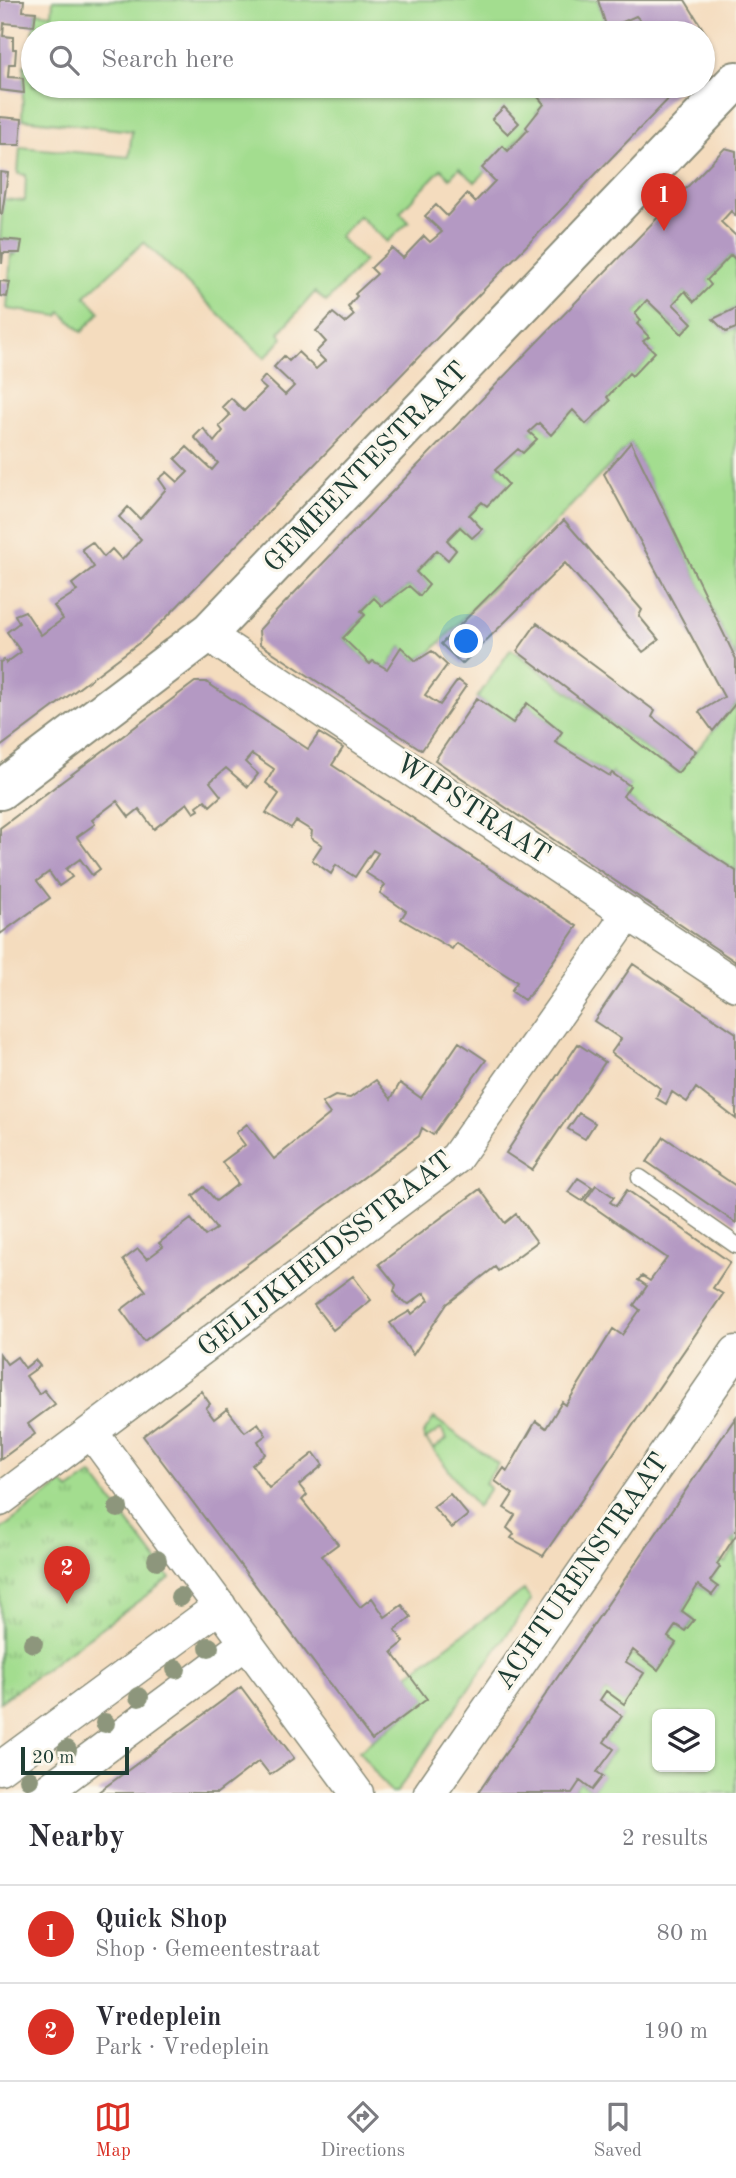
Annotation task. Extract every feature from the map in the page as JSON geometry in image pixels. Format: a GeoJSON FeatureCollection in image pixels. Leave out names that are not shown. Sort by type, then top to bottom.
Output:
{"type":"FeatureCollection","features":[{"type":"Feature","properties":{"kind":"street","name":"GEMEENTESTRAAT"},"geometry":{"type":"LineString","coordinates":[[0,790],[210,631],[722,115],[736,81]]}},
{"type":"Feature","properties":{"kind":"street","name":"WIPSTRAAT"},"geometry":{"type":"LineString","coordinates":[[210,631],[223,645],[736,985]]}},
{"type":"Feature","properties":{"kind":"street","name":"GELIJKHEIDSSTRAAT"},"geometry":{"type":"LineString","coordinates":[[0,1500],[456,1158],[629,913]]}},
{"type":"Feature","properties":{"kind":"street","name":"ACHTURENSTRAAT"},"geometry":{"type":"LineString","coordinates":[[430,1793],[736,1352]]}},
{"type":"Feature","properties":{"kind":"street"},"geometry":{"type":"LineString","coordinates":[[92,1433],[357,1793]]}},
{"type":"Feature","properties":{"kind":"street"},"geometry":{"type":"LineString","coordinates":[[0,1768],[220,1606]]}},
{"type":"Feature","properties":{"kind":"street"},"geometry":{"type":"LineString","coordinates":[[44,1793],[246,1643]]}},
{"type":"Feature","properties":{"kind":"lane"},"geometry":{"type":"LineString","coordinates":[[639,1178],[736,1245]]}},
{"type":"Feature","properties":{"kind":"green space"},"geometry":{"type":"Polygon","coordinates":[[[53,0],[598,0],[605,21],[35,21],[36,12],[52,14],[53,0]]]}},
{"type":"Feature","properties":{"kind":"green space"},"geometry":{"type":"Polygon","coordinates":[[[636,16],[641,21],[625,21],[636,16]]]}},
{"type":"Feature","properties":{"kind":"green space"},"geometry":{"type":"Polygon","coordinates":[[[23,98],[540,98],[544,104],[508,151],[475,182],[459,168],[450,178],[441,169],[400,212],[409,222],[387,242],[359,216],[339,237],[364,261],[326,302],[315,292],[279,333],[283,338],[265,358],[144,242],[85,296],[100,312],[82,332],[61,312],[58,316],[7,309],[11,254],[15,255],[21,241],[0,239],[3,199],[25,201],[26,175],[18,174],[20,147],[129,157],[132,131],[22,119],[23,98]]]}},
{"type":"Feature","properties":{"kind":"green space"},"geometry":{"type":"Polygon","coordinates":[[[731,255],[736,260],[736,308],[714,319],[726,332],[736,328],[736,659],[631,443],[432,651],[416,661],[401,647],[387,669],[373,661],[370,664],[343,638],[365,615],[361,611],[374,598],[382,606],[409,586],[420,595],[429,585],[416,572],[437,550],[448,559],[456,550],[447,540],[460,527],[472,538],[481,530],[469,515],[482,502],[487,506],[508,484],[495,470],[518,449],[523,453],[537,440],[529,432],[539,423],[551,434],[573,410],[587,424],[610,401],[607,397],[629,373],[633,375],[654,352],[643,341],[648,336],[637,324],[635,313],[647,300],[682,334],[692,323],[673,304],[685,291],[695,302],[710,285],[707,280],[731,255]]]}},
{"type":"Feature","properties":{"kind":"green space"},"geometry":{"type":"Polygon","coordinates":[[[511,649],[678,773],[736,703],[736,871],[623,796],[630,786],[612,773],[610,776],[555,742],[562,732],[527,703],[513,723],[477,698],[511,649]]]}},
{"type":"Feature","properties":{"kind":"green space"},"geometry":{"type":"Polygon","coordinates":[[[434,1418],[498,1464],[485,1483],[490,1488],[477,1507],[426,1440],[433,1449],[447,1439],[441,1429],[425,1440],[423,1434],[434,1418]]]}},
{"type":"Feature","properties":{"kind":"green space"},"geometry":{"type":"Polygon","coordinates":[[[92,1474],[170,1578],[0,1702],[0,1530],[63,1483],[69,1490],[92,1474]]]}},
{"type":"Feature","properties":{"kind":"green space"},"geometry":{"type":"Polygon","coordinates":[[[736,1546],[736,1793],[572,1793],[580,1781],[592,1790],[602,1776],[597,1772],[614,1750],[604,1742],[622,1716],[600,1700],[606,1691],[624,1703],[644,1673],[626,1662],[632,1653],[658,1670],[676,1643],[668,1637],[676,1625],[686,1631],[694,1620],[682,1611],[698,1585],[712,1595],[718,1587],[710,1581],[720,1567],[717,1564],[719,1560],[725,1563],[736,1546]]]}},
{"type":"Feature","properties":{"kind":"green space"},"geometry":{"type":"Polygon","coordinates":[[[524,1590],[531,1600],[396,1793],[391,1793],[359,1751],[426,1699],[408,1674],[524,1590]]]}},
{"type":"Feature","properties":{"kind":"building"},"geometry":{"type":"Polygon","coordinates":[[[0,0],[24,0],[23,11],[36,12],[35,21],[21,21],[21,25],[4,23],[3,36],[13,37],[13,49],[16,49],[15,64],[9,64],[8,77],[21,78],[21,93],[0,90],[0,0]]]}},
{"type":"Feature","properties":{"kind":"building"},"geometry":{"type":"Polygon","coordinates":[[[598,0],[685,0],[698,21],[641,21],[636,16],[625,21],[605,21],[598,0]]]}},
{"type":"Feature","properties":{"kind":"building"},"geometry":{"type":"Polygon","coordinates":[[[539,98],[669,98],[163,621],[143,640],[0,747],[0,662],[4,660],[6,663],[21,652],[7,632],[19,623],[15,615],[25,611],[41,635],[63,619],[54,606],[77,591],[72,584],[94,567],[82,549],[92,542],[104,557],[112,549],[122,560],[141,539],[119,517],[128,507],[140,519],[166,489],[159,479],[167,472],[178,482],[188,472],[175,459],[187,447],[212,470],[218,463],[194,437],[203,428],[214,442],[223,431],[219,426],[230,415],[222,407],[231,398],[244,411],[266,389],[259,383],[265,376],[285,395],[294,386],[274,367],[284,356],[289,361],[298,352],[316,369],[325,361],[316,352],[326,342],[316,331],[333,313],[345,323],[354,315],[348,307],[357,296],[355,294],[377,274],[371,268],[392,248],[403,258],[424,236],[430,242],[442,232],[425,216],[436,205],[447,216],[467,194],[475,202],[495,181],[482,168],[503,146],[508,151],[528,130],[526,127],[544,104],[539,98]]]}},
{"type":"Feature","properties":{"kind":"building"},"geometry":{"type":"Polygon","coordinates":[[[504,107],[519,123],[508,134],[492,119],[504,107]]]}},
{"type":"Feature","properties":{"kind":"building"},"geometry":{"type":"Polygon","coordinates":[[[0,117],[22,119],[20,145],[0,145],[0,117]]]}},
{"type":"Feature","properties":{"kind":"building"},"geometry":{"type":"Polygon","coordinates":[[[725,148],[736,151],[736,216],[731,211],[721,222],[736,236],[736,260],[731,255],[707,280],[711,285],[694,302],[685,291],[673,304],[692,323],[682,334],[647,300],[635,313],[641,320],[637,324],[649,337],[643,341],[655,352],[632,376],[629,373],[607,397],[610,401],[586,424],[573,410],[551,435],[539,423],[529,432],[537,439],[523,453],[518,449],[495,470],[508,484],[487,506],[482,502],[469,515],[482,529],[472,538],[460,527],[447,540],[456,550],[448,560],[437,550],[416,572],[429,585],[420,596],[409,586],[382,606],[374,598],[361,611],[365,615],[343,638],[370,664],[373,661],[387,669],[401,647],[416,661],[432,651],[447,665],[425,695],[440,705],[458,680],[466,686],[422,750],[260,644],[259,630],[271,617],[725,148]]]}},
{"type":"Feature","properties":{"kind":"building"},"geometry":{"type":"Polygon","coordinates":[[[0,172],[8,173],[2,214],[0,214],[0,172]]]}},
{"type":"Feature","properties":{"kind":"building"},"geometry":{"type":"Polygon","coordinates":[[[0,239],[22,241],[20,253],[3,253],[2,264],[0,239]]]}},
{"type":"Feature","properties":{"kind":"building"},"geometry":{"type":"Polygon","coordinates":[[[0,281],[10,282],[7,297],[0,296],[0,281]]]}},
{"type":"Feature","properties":{"kind":"building"},"geometry":{"type":"Polygon","coordinates":[[[736,308],[736,328],[726,332],[713,319],[736,308]]]}},
{"type":"Feature","properties":{"kind":"building"},"geometry":{"type":"Polygon","coordinates":[[[631,442],[736,659],[736,703],[713,731],[699,712],[724,697],[604,474],[631,442]]]}},
{"type":"Feature","properties":{"kind":"building"},"geometry":{"type":"Polygon","coordinates":[[[564,520],[642,610],[639,616],[659,640],[643,652],[565,563],[462,664],[441,644],[564,520]]]}},
{"type":"Feature","properties":{"kind":"building"},"geometry":{"type":"Polygon","coordinates":[[[537,623],[655,711],[652,717],[696,751],[678,773],[517,651],[537,623]]]}},
{"type":"Feature","properties":{"kind":"building"},"geometry":{"type":"Polygon","coordinates":[[[195,682],[206,682],[308,749],[319,733],[343,748],[332,765],[577,926],[532,992],[524,1000],[511,991],[517,982],[456,943],[452,949],[401,919],[406,911],[380,893],[385,885],[366,873],[378,853],[373,850],[355,877],[336,865],[331,874],[312,860],[322,845],[311,838],[312,831],[296,821],[291,828],[266,813],[279,794],[266,783],[274,769],[252,754],[245,762],[258,774],[248,787],[226,768],[210,782],[221,796],[210,806],[205,800],[197,806],[199,810],[194,813],[187,803],[154,829],[139,809],[129,817],[117,801],[92,820],[95,824],[77,837],[100,869],[92,875],[80,859],[66,869],[72,877],[59,886],[49,872],[37,881],[50,898],[0,934],[0,828],[195,682]]]}},
{"type":"Feature","properties":{"kind":"building"},"geometry":{"type":"Polygon","coordinates":[[[477,698],[513,723],[527,703],[562,732],[555,742],[610,776],[612,773],[630,786],[623,796],[736,871],[736,962],[435,760],[477,698]]]}},
{"type":"Feature","properties":{"kind":"building"},"geometry":{"type":"Polygon","coordinates":[[[633,964],[736,1033],[736,1119],[696,1088],[687,1102],[672,1092],[666,1104],[656,1098],[660,1088],[611,1053],[621,1039],[594,1021],[633,964]]]}},
{"type":"Feature","properties":{"kind":"building"},"geometry":{"type":"Polygon","coordinates":[[[459,1042],[486,1060],[433,1135],[422,1128],[419,1136],[144,1341],[121,1310],[146,1291],[123,1260],[138,1249],[147,1259],[163,1247],[159,1243],[191,1219],[205,1236],[216,1229],[193,1196],[204,1187],[216,1201],[238,1184],[222,1162],[245,1145],[236,1133],[247,1124],[274,1159],[330,1114],[322,1103],[335,1096],[350,1098],[376,1080],[391,1099],[400,1083],[421,1098],[459,1042]]]}},
{"type":"Feature","properties":{"kind":"building"},"geometry":{"type":"Polygon","coordinates":[[[578,1044],[605,1062],[532,1170],[506,1153],[578,1044]]]}},
{"type":"Feature","properties":{"kind":"building"},"geometry":{"type":"Polygon","coordinates":[[[579,1113],[595,1123],[585,1139],[568,1129],[579,1113]]]}},
{"type":"Feature","properties":{"kind":"building"},"geometry":{"type":"Polygon","coordinates":[[[664,1137],[736,1186],[736,1223],[647,1162],[664,1137]]]}},
{"type":"Feature","properties":{"kind":"building"},"geometry":{"type":"Polygon","coordinates":[[[578,1178],[592,1187],[582,1201],[568,1192],[578,1178]]]}},
{"type":"Feature","properties":{"kind":"building"},"geometry":{"type":"Polygon","coordinates":[[[596,1185],[614,1197],[610,1202],[616,1206],[627,1190],[730,1262],[713,1288],[723,1294],[543,1556],[511,1538],[514,1534],[507,1528],[515,1515],[504,1508],[513,1494],[495,1481],[504,1468],[507,1471],[536,1421],[546,1428],[562,1402],[566,1405],[613,1329],[622,1335],[640,1310],[634,1305],[647,1286],[638,1280],[642,1276],[650,1281],[667,1258],[585,1201],[596,1185]]]}},
{"type":"Feature","properties":{"kind":"building"},"geometry":{"type":"Polygon","coordinates":[[[480,1189],[505,1223],[516,1214],[537,1242],[498,1271],[495,1267],[447,1304],[413,1355],[390,1323],[410,1311],[412,1314],[429,1300],[424,1293],[409,1304],[400,1300],[394,1291],[396,1285],[379,1264],[480,1189]]]}},
{"type":"Feature","properties":{"kind":"building"},"geometry":{"type":"Polygon","coordinates":[[[353,1276],[371,1300],[333,1330],[314,1305],[353,1276]]]}},
{"type":"Feature","properties":{"kind":"building"},"geometry":{"type":"Polygon","coordinates":[[[0,1354],[7,1364],[17,1357],[25,1368],[35,1360],[40,1366],[26,1376],[39,1394],[44,1390],[55,1404],[28,1424],[35,1434],[0,1460],[0,1354]]]}},
{"type":"Feature","properties":{"kind":"building"},"geometry":{"type":"Polygon","coordinates":[[[201,1391],[210,1404],[206,1408],[214,1419],[227,1409],[245,1432],[258,1423],[266,1435],[258,1441],[265,1454],[252,1465],[269,1488],[314,1453],[323,1465],[299,1485],[307,1495],[302,1500],[338,1544],[322,1556],[360,1607],[372,1598],[385,1617],[402,1605],[411,1617],[395,1630],[404,1642],[392,1652],[427,1699],[372,1740],[143,1436],[201,1391]]]}},
{"type":"Feature","properties":{"kind":"building"},"geometry":{"type":"Polygon","coordinates":[[[736,1417],[736,1535],[717,1564],[720,1567],[710,1581],[718,1587],[712,1595],[698,1585],[682,1611],[694,1620],[685,1631],[676,1625],[668,1637],[676,1643],[658,1670],[633,1650],[626,1662],[644,1673],[624,1704],[606,1691],[600,1700],[622,1716],[604,1742],[614,1749],[597,1772],[603,1776],[592,1790],[580,1781],[572,1793],[478,1793],[736,1417]]]}},
{"type":"Feature","properties":{"kind":"building"},"geometry":{"type":"Polygon","coordinates":[[[450,1494],[468,1515],[452,1528],[433,1507],[450,1494]]]}},
{"type":"Feature","properties":{"kind":"building"},"geometry":{"type":"Polygon","coordinates":[[[241,1687],[294,1758],[270,1775],[259,1761],[217,1793],[97,1793],[241,1687]]]}},
{"type":"Feature","properties":{"kind":"place","name":"Quick Shop"},"geometry":{"type":"Point","coordinates":[664,231]}},
{"type":"Feature","properties":{"kind":"place","name":"Vredeplein"},"geometry":{"type":"Point","coordinates":[67,1604]}}]}
